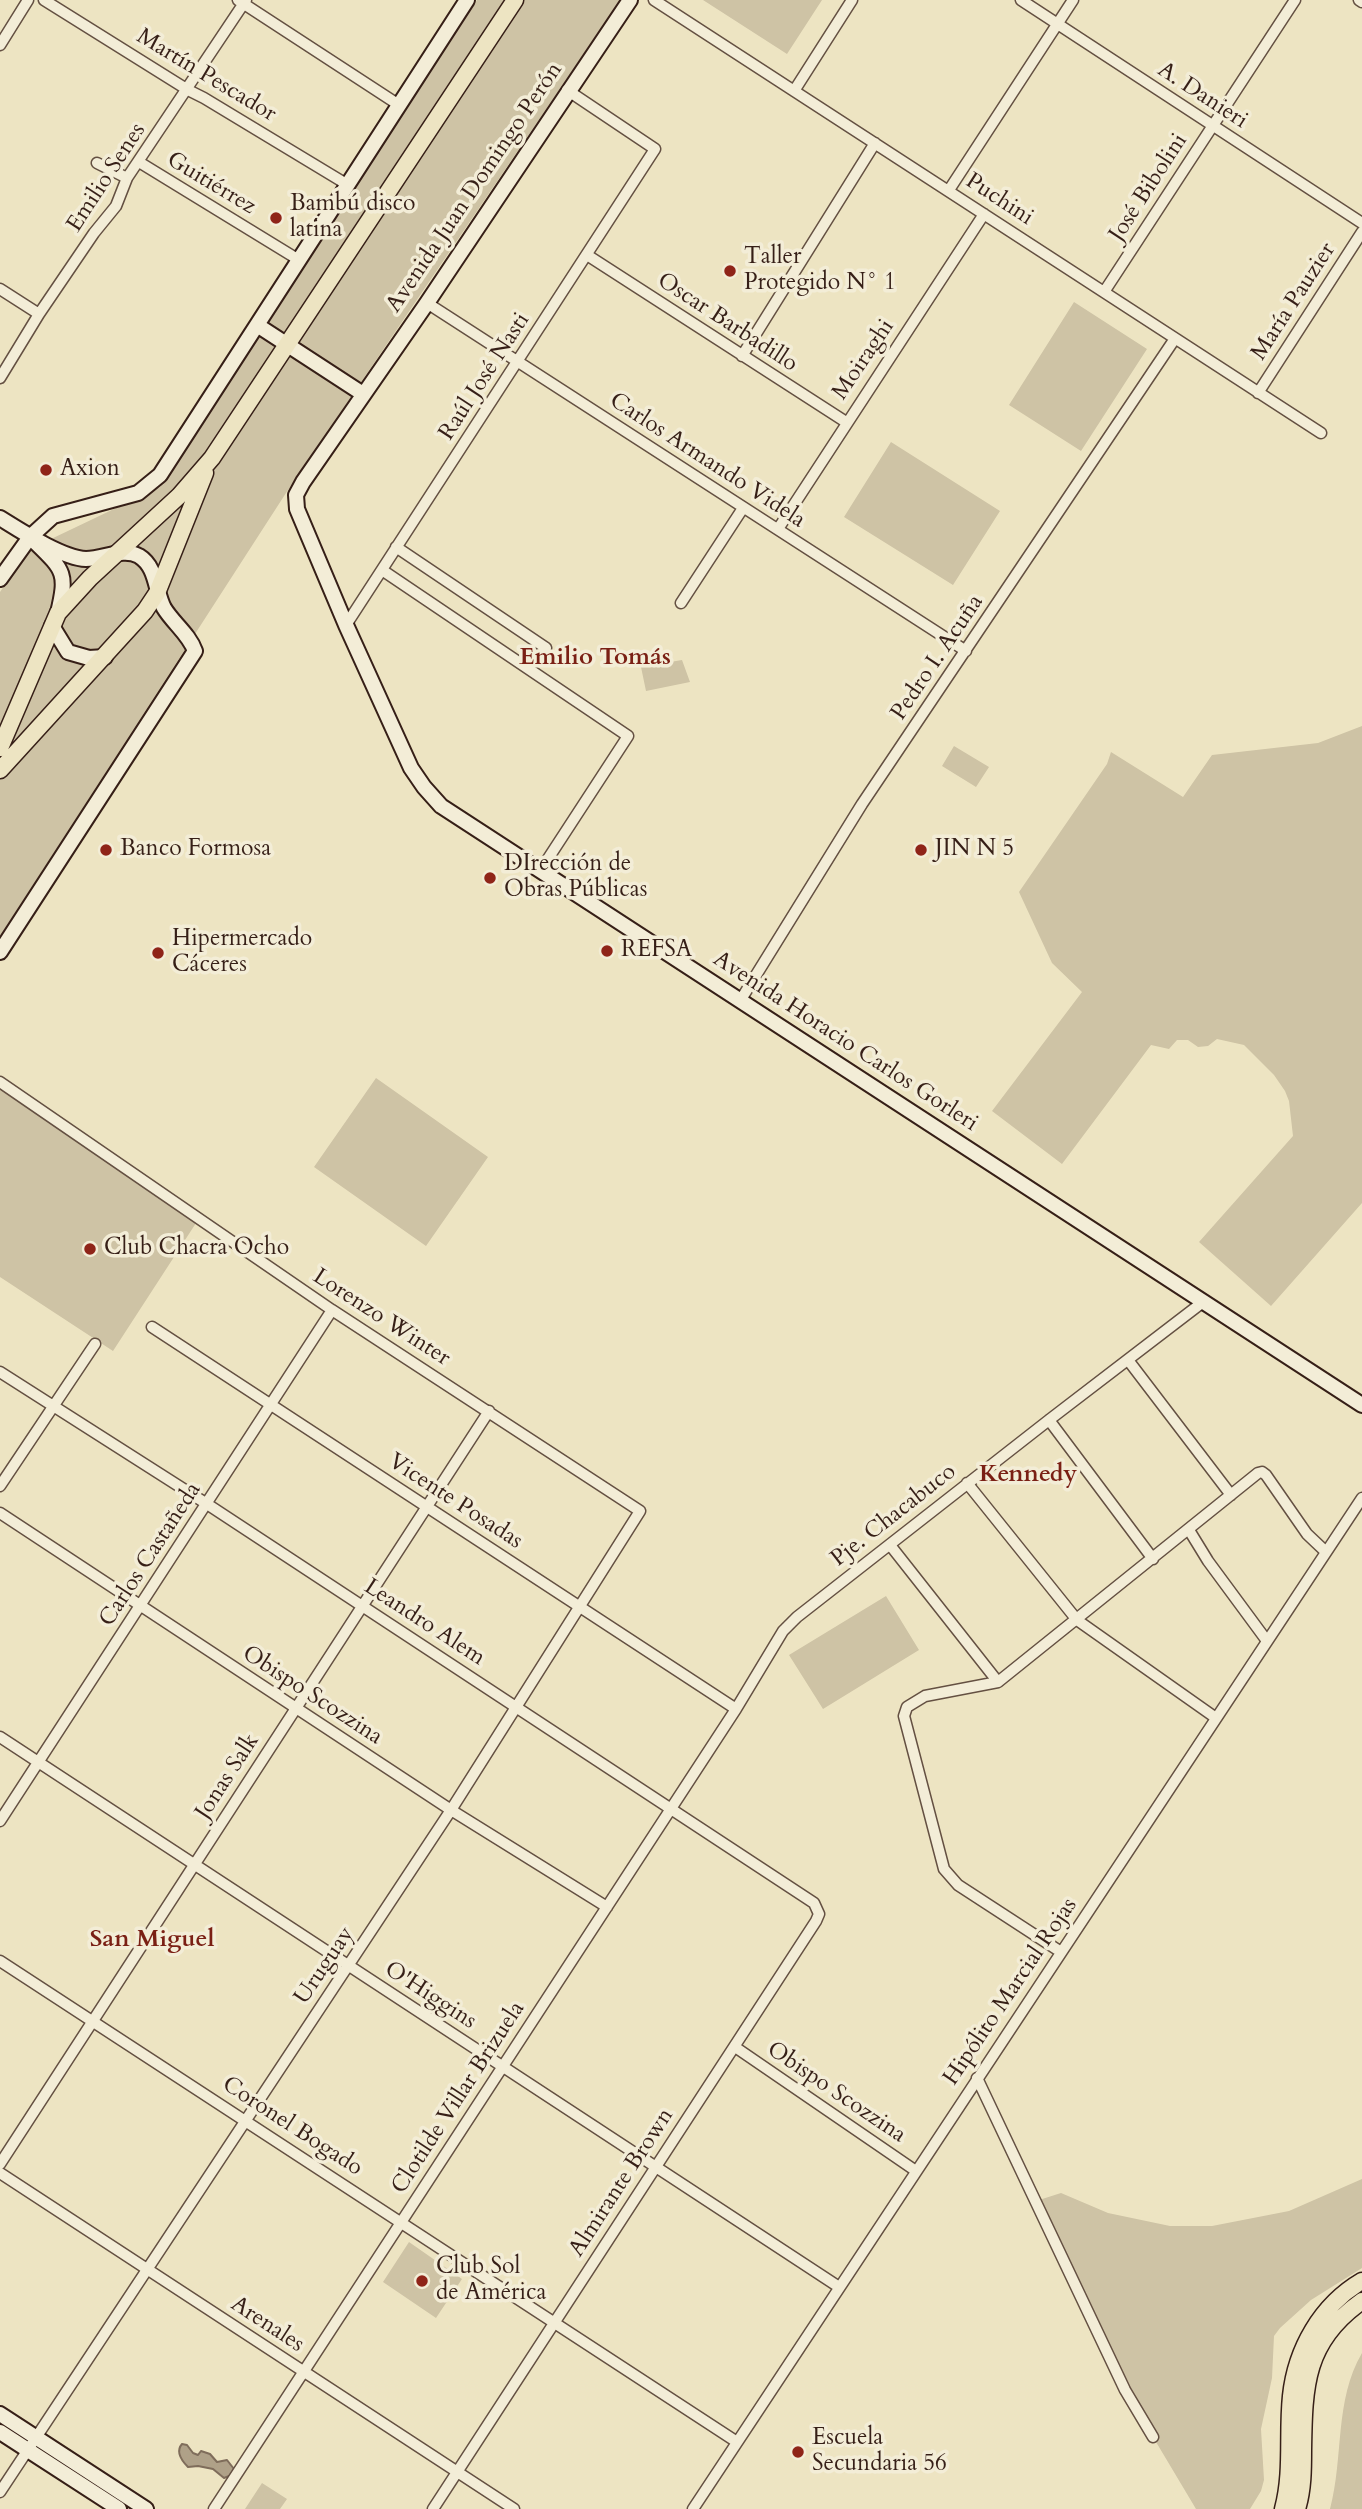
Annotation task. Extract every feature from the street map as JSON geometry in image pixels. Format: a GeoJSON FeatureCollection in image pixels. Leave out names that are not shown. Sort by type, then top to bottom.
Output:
{"type":"FeatureCollection","features":[{"type":"Feature","properties":{"kind":"main road"},"geometry":{"type":"LineString","coordinates":[[0,579],[30,537],[53,516],[131,495],[152,484],[160,475],[467,0]]}},
{"type":"Feature","properties":{"kind":"main road"},"geometry":{"type":"LineString","coordinates":[[55,619],[90,578],[179,496],[212,458],[515,0]]}},
{"type":"Feature","properties":{"kind":"main road","name":"Avenida Juan Domingo Perón"},"geometry":{"type":"LineString","coordinates":[[297,509],[296,495],[303,482],[427,303],[567,90],[630,0]]}},
{"type":"Feature","properties":{"kind":"main road"},"geometry":{"type":"LineString","coordinates":[[257,325],[363,394]]}},
{"type":"Feature","properties":{"kind":"main road"},"geometry":{"type":"LineString","coordinates":[[0,771],[145,611],[157,593],[212,458]]}},
{"type":"Feature","properties":{"kind":"main road","name":"Avenida Horacio Carlos Gorleri"},"geometry":{"type":"LineString","coordinates":[[297,509],[411,768],[440,806],[1362,1405]]}},
{"type":"Feature","properties":{"kind":"main road"},"geometry":{"type":"LineString","coordinates":[[0,518],[30,537],[78,557],[87,559],[117,553],[131,553],[141,557],[148,564],[157,593],[173,621],[192,643],[195,651],[0,952]]}},
{"type":"Feature","properties":{"kind":"main road"},"geometry":{"type":"LineString","coordinates":[[0,747],[55,619],[64,586],[56,563],[30,537]]}},
{"type":"Feature","properties":{"kind":"main road"},"geometry":{"type":"LineString","coordinates":[[55,619],[68,652],[89,658],[105,657]]}},
{"type":"Feature","properties":{"kind":"main road"},"geometry":{"type":"LineString","coordinates":[[1283,2509],[1288,2485],[1291,2397],[1295,2373],[1312,2330],[1325,2312],[1343,2294],[1362,2281]]}},
{"type":"Feature","properties":{"kind":"main road"},"geometry":{"type":"LineString","coordinates":[[1297,2509],[1303,2470],[1306,2383],[1324,2338],[1338,2321],[1362,2301]]}},
{"type":"Feature","properties":{"kind":"main road"},"geometry":{"type":"LineString","coordinates":[[0,2414],[32,2444],[119,2509]]}},
{"type":"Feature","properties":{"kind":"main road"},"geometry":{"type":"LineString","coordinates":[[0,2432],[32,2444],[146,2509]]}},
{"type":"Feature","properties":{"kind":"street"},"geometry":{"type":"LineString","coordinates":[[0,46],[28,0]]}},
{"type":"Feature","properties":{"kind":"street","name":"Martín Pescador"},"geometry":{"type":"LineString","coordinates":[[44,0],[348,185]]}},
{"type":"Feature","properties":{"kind":"street","name":"Puchini"},"geometry":{"type":"LineString","coordinates":[[654,0],[1321,433]]}},
{"type":"Feature","properties":{"kind":"street"},"geometry":{"type":"LineString","coordinates":[[794,91],[852,0]]}},
{"type":"Feature","properties":{"kind":"street","name":"A. Danieri"},"geometry":{"type":"LineString","coordinates":[[1021,0],[1362,223]]}},
{"type":"Feature","properties":{"kind":"street"},"geometry":{"type":"LineString","coordinates":[[949,190],[1073,0]]}},
{"type":"Feature","properties":{"kind":"street","name":"José Bibolini"},"geometry":{"type":"LineString","coordinates":[[1104,292],[1295,0]]}},
{"type":"Feature","properties":{"kind":"street"},"geometry":{"type":"LineString","coordinates":[[243,1],[399,105]]}},
{"type":"Feature","properties":{"kind":"street","name":"Emilio Senes"},"geometry":{"type":"LineString","coordinates":[[0,378],[39,314],[94,233],[116,206],[127,178],[188,90],[243,1]]}},
{"type":"Feature","properties":{"kind":"street","name":"Raúl José Nasti"},"geometry":{"type":"LineString","coordinates":[[346,625],[655,149],[567,90]]}},
{"type":"Feature","properties":{"kind":"street"},"geometry":{"type":"LineString","coordinates":[[742,356],[875,143]]}},
{"type":"Feature","properties":{"kind":"street","name":"Guitiérrez"},"geometry":{"type":"LineString","coordinates":[[139,162],[299,260]]}},
{"type":"Feature","properties":{"kind":"street"},"geometry":{"type":"LineString","coordinates":[[97,163],[127,178]]}},
{"type":"Feature","properties":{"kind":"street","name":"Moiraghi"},"geometry":{"type":"LineString","coordinates":[[778,529],[984,214]]}},
{"type":"Feature","properties":{"kind":"street","name":"María Pauzier"},"geometry":{"type":"LineString","coordinates":[[1258,393],[1362,232]]}},
{"type":"Feature","properties":{"kind":"street","name":"Oscar Barbadillo"},"geometry":{"type":"LineString","coordinates":[[587,255],[846,422]]}},
{"type":"Feature","properties":{"kind":"street"},"geometry":{"type":"LineString","coordinates":[[0,289],[39,314]]}},
{"type":"Feature","properties":{"kind":"street","name":"Carlos Armando Videla"},"geometry":{"type":"LineString","coordinates":[[427,303],[966,651]]}},
{"type":"Feature","properties":{"kind":"street","name":"Pedro I. Acuña"},"geometry":{"type":"LineString","coordinates":[[740,1001],[863,804],[1174,340]]}},
{"type":"Feature","properties":{"kind":"street"},"geometry":{"type":"LineString","coordinates":[[681,603],[743,508]]}},
{"type":"Feature","properties":{"kind":"street"},"geometry":{"type":"LineString","coordinates":[[396,547],[546,649]]}},
{"type":"Feature","properties":{"kind":"street"},"geometry":{"type":"LineString","coordinates":[[382,570],[628,736],[540,871]]}},
{"type":"Feature","properties":{"kind":"street","name":"Lorenzo Winter"},"geometry":{"type":"LineString","coordinates":[[0,1082],[332,1310],[640,1511]]}},
{"type":"Feature","properties":{"kind":"street","name":"Pje. Chacabuco"},"geometry":{"type":"LineString","coordinates":[[736,1709],[783,1631],[797,1617],[1203,1302]]}},
{"type":"Feature","properties":{"kind":"street","name":"Carlos Castañeda"},"geometry":{"type":"LineString","coordinates":[[0,1821],[332,1310]]}},
{"type":"Feature","properties":{"kind":"street","name":"Vicente Posadas"},"geometry":{"type":"LineString","coordinates":[[152,1327],[736,1709]]}},
{"type":"Feature","properties":{"kind":"street"},"geometry":{"type":"LineString","coordinates":[[0,1486],[95,1344]]}},
{"type":"Feature","properties":{"kind":"street"},"geometry":{"type":"LineString","coordinates":[[1128,1360],[1231,1495]]}},
{"type":"Feature","properties":{"kind":"street","name":"Leandro Alem"},"geometry":{"type":"LineString","coordinates":[[0,1372],[671,1808],[814,1903],[819,1914]]}},
{"type":"Feature","properties":{"kind":"street","name":"Jonas Salk"},"geometry":{"type":"LineString","coordinates":[[0,2164],[489,1411]]}},
{"type":"Feature","properties":{"kind":"street"},"geometry":{"type":"LineString","coordinates":[[1049,1420],[1153,1559]]}},
{"type":"Feature","properties":{"kind":"street"},"geometry":{"type":"LineString","coordinates":[[1061,1952],[958,1885],[944,1869],[904,1716],[907,1707],[926,1696],[998,1682],[1262,1472],[1307,1534],[1326,1552]]}},
{"type":"Feature","properties":{"kind":"street"},"geometry":{"type":"LineString","coordinates":[[967,1483],[1077,1620],[1216,1718]]}},
{"type":"Feature","properties":{"kind":"street","name":"Hipólito Marcial Rojas"},"geometry":{"type":"LineString","coordinates":[[693,2509],[1362,1498]]}},
{"type":"Feature","properties":{"kind":"street","name":"Uruguay"},"geometry":{"type":"LineString","coordinates":[[0,2492],[451,1810],[640,1511]]}},
{"type":"Feature","properties":{"kind":"street","name":"Obispo Scozzina"},"geometry":{"type":"LineString","coordinates":[[0,1513],[451,1810],[607,1907]]}},
{"type":"Feature","properties":{"kind":"street"},"geometry":{"type":"LineString","coordinates":[[1189,1530],[1208,1561],[1267,1641]]}},
{"type":"Feature","properties":{"kind":"street"},"geometry":{"type":"LineString","coordinates":[[890,1545],[998,1682]]}},
{"type":"Feature","properties":{"kind":"street","name":"Clotilde Villar Brizuela"},"geometry":{"type":"LineString","coordinates":[[214,2509],[736,1709]]}},
{"type":"Feature","properties":{"kind":"street","name":"O'Higgins"},"geometry":{"type":"LineString","coordinates":[[0,1737],[839,2287]]}},
{"type":"Feature","properties":{"kind":"street","name":"Almirante Brown"},"geometry":{"type":"LineString","coordinates":[[433,2509],[819,1914]]}},
{"type":"Feature","properties":{"kind":"street","name":"Coronel Bogado"},"geometry":{"type":"LineString","coordinates":[[0,1961],[737,2442]]}},
{"type":"Feature","properties":{"kind":"street","name":"Obispo Scozzina"},"geometry":{"type":"LineString","coordinates":[[735,2047],[916,2171]]}},
{"type":"Feature","properties":{"kind":"street"},"geometry":{"type":"LineString","coordinates":[[978,2078],[1125,2390],[1153,2437]]}},
{"type":"Feature","properties":{"kind":"street","name":"Arenales"},"geometry":{"type":"LineString","coordinates":[[0,2173],[514,2509]]}},
{"type":"Feature","properties":{"kind":"shaded area"},"geometry":{"type":"Polygon","coordinates":[[[477,0],[620,0],[286,493],[0,936],[0,592],[28,550],[160,487],[477,0]]]}},
{"type":"Feature","properties":{"kind":"shaded area"},"geometry":{"type":"Polygon","coordinates":[[[703,0],[822,0],[787,54],[703,0]]]}},
{"type":"Feature","properties":{"kind":"shaded area"},"geometry":{"type":"Polygon","coordinates":[[[1074,302],[1147,349],[1081,451],[1009,405],[1074,302]]]}},
{"type":"Feature","properties":{"kind":"shaded area"},"geometry":{"type":"Polygon","coordinates":[[[891,442],[1000,511],[953,585],[844,517],[891,442]]]}},
{"type":"Feature","properties":{"kind":"shaded area"},"geometry":{"type":"Polygon","coordinates":[[[682,660],[690,682],[646,691],[641,667],[682,660]]]}},
{"type":"Feature","properties":{"kind":"shaded area"},"geometry":{"type":"Polygon","coordinates":[[[1362,726],[1362,1203],[1271,1306],[1199,1242],[1293,1136],[1289,1101],[1285,1091],[1274,1075],[1244,1045],[1217,1039],[1208,1046],[1198,1047],[1188,1040],[1177,1040],[1169,1049],[1151,1045],[1062,1164],[992,1111],[1082,992],[1052,963],[1019,892],[1107,764],[1111,752],[1183,797],[1212,755],[1318,743],[1362,726]]]}},
{"type":"Feature","properties":{"kind":"shaded area"},"geometry":{"type":"Polygon","coordinates":[[[954,746],[989,767],[976,787],[942,766],[954,746]]]}},
{"type":"Feature","properties":{"kind":"shaded area"},"geometry":{"type":"Polygon","coordinates":[[[376,1078],[488,1157],[426,1246],[314,1167],[376,1078]]]}},
{"type":"Feature","properties":{"kind":"shaded area","name":"Club Chacra Ocho"},"geometry":{"type":"Polygon","coordinates":[[[0,1090],[198,1220],[113,1351],[0,1277],[0,1090]]]}},
{"type":"Feature","properties":{"kind":"shaded area"},"geometry":{"type":"Polygon","coordinates":[[[886,1596],[919,1650],[823,1709],[789,1655],[886,1596]]]}},
{"type":"Feature","properties":{"kind":"shaded area"},"geometry":{"type":"Polygon","coordinates":[[[1362,2179],[1362,2268],[1311,2300],[1274,2336],[1272,2378],[1261,2429],[1264,2480],[1261,2491],[1250,2509],[1196,2509],[1125,2390],[1036,2201],[1061,2193],[1108,2213],[1170,2226],[1212,2226],[1289,2211],[1362,2179]]]}},
{"type":"Feature","properties":{"kind":"shaded area","name":"Club Sol de América"},"geometry":{"type":"Polygon","coordinates":[[[409,2242],[462,2279],[436,2318],[383,2282],[409,2242]]]}},
{"type":"Feature","properties":{"kind":"shaded area"},"geometry":{"type":"Polygon","coordinates":[[[1362,2353],[1362,2509],[1330,2509],[1347,2390],[1362,2353]]]}},
{"type":"Feature","properties":{"kind":"shaded area"},"geometry":{"type":"Polygon","coordinates":[[[182,2444],[198,2455],[201,2451],[210,2454],[217,2462],[227,2460],[234,2469],[234,2474],[224,2478],[213,2469],[188,2467],[179,2453],[182,2444]]]}},
{"type":"Feature","properties":{"kind":"shaded area"},"geometry":{"type":"Polygon","coordinates":[[[262,2483],[287,2499],[280,2509],[245,2509],[262,2483]]]}},
{"type":"Feature","properties":{"kind":"place","name":"Bambú disco latina"},"geometry":{"type":"Point","coordinates":[276,218]}},
{"type":"Feature","properties":{"kind":"place","name":"Taller Protegido N° 1"},"geometry":{"type":"Point","coordinates":[730,271]}},
{"type":"Feature","properties":{"kind":"place","name":"Axion"},"geometry":{"type":"Point","coordinates":[46,470]}},
{"type":"Feature","properties":{"kind":"place","name":"Banco Formosa"},"geometry":{"type":"Point","coordinates":[106,850]}},
{"type":"Feature","properties":{"kind":"place","name":"JIN N 5"},"geometry":{"type":"Point","coordinates":[921,850]}},
{"type":"Feature","properties":{"kind":"place","name":"DIrección de Obras Públicas"},"geometry":{"type":"Point","coordinates":[490,878]}},
{"type":"Feature","properties":{"kind":"place","name":"REFSA"},"geometry":{"type":"Point","coordinates":[607,951]}},
{"type":"Feature","properties":{"kind":"place","name":"Hipermercado Cáceres"},"geometry":{"type":"Point","coordinates":[158,953]}},
{"type":"Feature","properties":{"kind":"place","name":"Club Chacra Ocho"},"geometry":{"type":"Point","coordinates":[90,1249]}},
{"type":"Feature","properties":{"kind":"place","name":"Club Sol de América"},"geometry":{"type":"Point","coordinates":[422,2281]}},
{"type":"Feature","properties":{"kind":"place","name":"Escuela Secundaria 56"},"geometry":{"type":"Point","coordinates":[798,2452]}},
{"type":"Feature","properties":{"kind":"district","name":"Emilio Tomás"},"geometry":{"type":"Point","coordinates":[595,658]}},
{"type":"Feature","properties":{"kind":"district","name":"Kennedy"},"geometry":{"type":"Point","coordinates":[1028,1475]}},
{"type":"Feature","properties":{"kind":"district","name":"San Miguel"},"geometry":{"type":"Point","coordinates":[152,1940]}}]}
